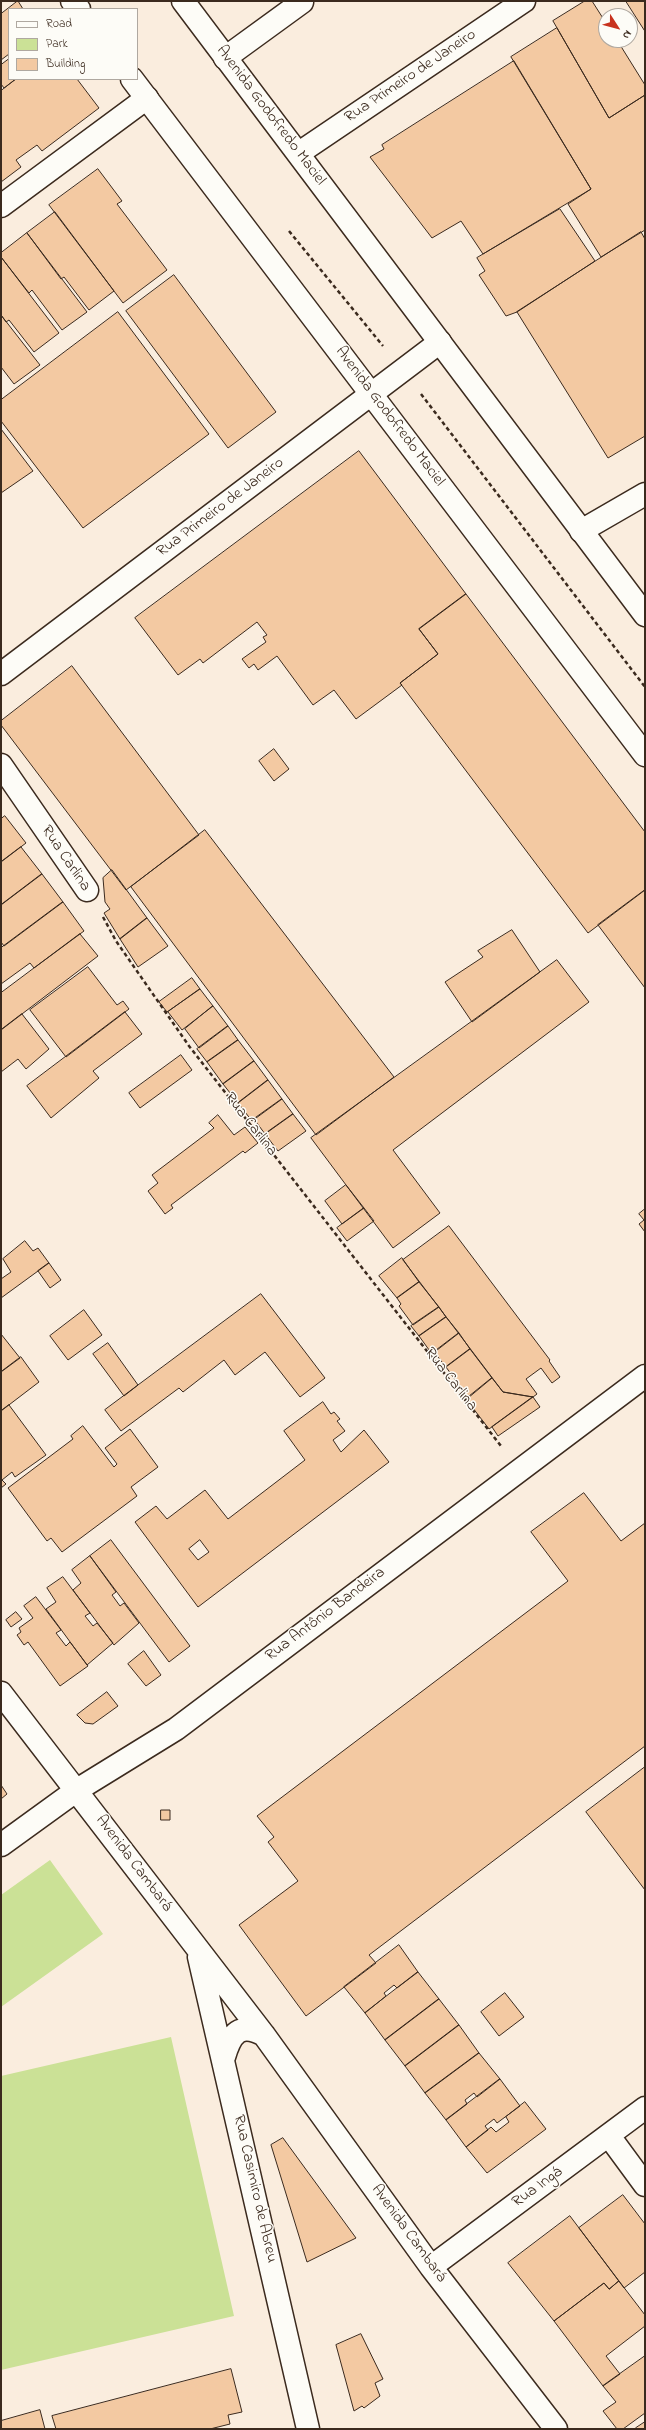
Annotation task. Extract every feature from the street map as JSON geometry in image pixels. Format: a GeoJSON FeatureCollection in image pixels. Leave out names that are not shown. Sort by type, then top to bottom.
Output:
{"type":"FeatureCollection","features":[{"type":"Feature","properties":{"kind":"street","name":"Avenida Godofredo Maciel"},"geometry":{"type":"LineString","coordinates":[[183,1],[299,153],[645,615]]}},
{"type":"Feature","properties":{"kind":"street","name":"Rua Primeiro de Janeiro"},"geometry":{"type":"LineString","coordinates":[[299,153],[524,1]]}},
{"type":"Feature","properties":{"kind":"street"},"geometry":{"type":"LineString","coordinates":[[225,58],[302,2]]}},
{"type":"Feature","properties":{"kind":"street","name":"Avenida Godofredo Maciel"},"geometry":{"type":"LineString","coordinates":[[133,80],[645,755]]}},
{"type":"Feature","properties":{"kind":"street"},"geometry":{"type":"LineString","coordinates":[[1,206],[147,98]]}},
{"type":"Feature","properties":{"kind":"street","name":"Rua Primeiro de Janeiro"},"geometry":{"type":"LineString","coordinates":[[1,674],[440,342]]}},
{"type":"Feature","properties":{"kind":"street"},"geometry":{"type":"LineString","coordinates":[[581,531],[645,494]]}},
{"type":"Feature","properties":{"kind":"street","name":"Rua Carlina"},"geometry":{"type":"LineString","coordinates":[[1,765],[87,890]]}},
{"type":"Feature","properties":{"kind":"street","name":"Rua Antônio Bandeira"},"geometry":{"type":"LineString","coordinates":[[1,1846],[77,1790],[176,1729],[645,1376]]}},
{"type":"Feature","properties":{"kind":"street","name":"Avenida Cambará"},"geometry":{"type":"LineString","coordinates":[[1,1693],[77,1790],[197,1950],[264,2035],[431,2267],[556,2429]]}},
{"type":"Feature","properties":{"kind":"street","name":"Rua Casimiro de Abreu"},"geometry":{"type":"LineString","coordinates":[[197,1950],[224,2057],[308,2429]]}},
{"type":"Feature","properties":{"kind":"street"},"geometry":{"type":"LineString","coordinates":[[224,2057],[228,2042],[239,2030],[251,2028],[264,2035]]}},
{"type":"Feature","properties":{"kind":"street","name":"Rua Ingá"},"geometry":{"type":"LineString","coordinates":[[431,2267],[645,2108]]}},
{"type":"Feature","properties":{"kind":"street"},"geometry":{"type":"LineString","coordinates":[[608,2136],[645,2185]]}},
{"type":"Feature","properties":{"kind":"path","name":"Rua Carlina"},"geometry":{"type":"LineString","coordinates":[[87,890],[116,941],[189,1046],[520,1470]]}},
{"type":"Feature","properties":{"kind":"green space"},"geometry":{"type":"Polygon","coordinates":[[[50,1860],[103,1934],[1,2007],[1,1895],[50,1860]]]}},
{"type":"Feature","properties":{"kind":"green space"},"geometry":{"type":"Polygon","coordinates":[[[171,2037],[234,2316],[1,2370],[1,2076],[171,2037]]]}},
{"type":"Feature","properties":{"kind":"building"},"geometry":{"type":"Polygon","coordinates":[[[18,1],[22,8],[9,8],[18,1]]]}},
{"type":"Feature","properties":{"kind":"building"},"geometry":{"type":"Polygon","coordinates":[[[585,1],[592,1],[598,10],[598,48],[622,48],[645,85],[645,95],[609,118],[553,21],[585,1]]]}},
{"type":"Feature","properties":{"kind":"building"},"geometry":{"type":"Polygon","coordinates":[[[626,1],[645,1],[645,31],[638,20],[638,8],[630,8],[626,1]]]}},
{"type":"Feature","properties":{"kind":"building"},"geometry":{"type":"Polygon","coordinates":[[[8,9],[8,55],[1,60],[1,14],[8,9]]]}},
{"type":"Feature","properties":{"kind":"building"},"geometry":{"type":"Polygon","coordinates":[[[557,28],[609,118],[645,95],[645,230],[601,257],[568,204],[591,189],[511,57],[557,28]]]}},
{"type":"Feature","properties":{"kind":"building"},"geometry":{"type":"Polygon","coordinates":[[[8,60],[8,80],[15,80],[4,88],[1,84],[1,65],[8,60]]]}},
{"type":"Feature","properties":{"kind":"building"},"geometry":{"type":"Polygon","coordinates":[[[514,61],[591,189],[483,254],[461,221],[432,238],[370,157],[384,149],[382,145],[514,61]]]}},
{"type":"Feature","properties":{"kind":"building"},"geometry":{"type":"Polygon","coordinates":[[[15,80],[78,80],[99,108],[42,151],[37,145],[16,160],[21,167],[1,182],[1,91],[15,80]]]}},
{"type":"Feature","properties":{"kind":"building"},"geometry":{"type":"Polygon","coordinates":[[[98,169],[122,201],[117,204],[167,270],[123,303],[49,205],[98,169]]]}},
{"type":"Feature","properties":{"kind":"building"},"geometry":{"type":"Polygon","coordinates":[[[560,209],[595,261],[517,312],[506,316],[479,275],[485,271],[477,258],[560,209]]]}},
{"type":"Feature","properties":{"kind":"building"},"geometry":{"type":"Polygon","coordinates":[[[55,212],[114,291],[89,310],[64,277],[61,279],[27,233],[55,212]]]}},
{"type":"Feature","properties":{"kind":"building"},"geometry":{"type":"Polygon","coordinates":[[[641,232],[645,239],[645,436],[608,458],[517,312],[641,232]]]}},
{"type":"Feature","properties":{"kind":"building"},"geometry":{"type":"Polygon","coordinates":[[[27,233],[87,312],[62,330],[32,290],[29,293],[1,257],[1,253],[27,233]]]}},
{"type":"Feature","properties":{"kind":"building"},"geometry":{"type":"Polygon","coordinates":[[[1,257],[59,333],[34,352],[9,320],[6,322],[1,315],[1,257]]]}},
{"type":"Feature","properties":{"kind":"building"},"geometry":{"type":"Polygon","coordinates":[[[174,275],[276,412],[228,448],[126,311],[174,275]]]}},
{"type":"Feature","properties":{"kind":"building"},"geometry":{"type":"Polygon","coordinates":[[[118,312],[209,434],[83,528],[1,421],[1,400],[118,312]]]}},
{"type":"Feature","properties":{"kind":"building"},"geometry":{"type":"Polygon","coordinates":[[[1,315],[40,365],[14,384],[1,367],[1,315]]]}},
{"type":"Feature","properties":{"kind":"building"},"geometry":{"type":"Polygon","coordinates":[[[1,429],[33,471],[1,493],[1,429]]]}},
{"type":"Feature","properties":{"kind":"building"},"geometry":{"type":"Polygon","coordinates":[[[359,451],[466,594],[419,629],[438,654],[400,683],[402,685],[356,719],[334,690],[313,705],[277,656],[258,670],[254,664],[249,668],[242,659],[266,642],[263,637],[267,635],[257,622],[203,663],[200,659],[178,675],[135,618],[359,451]]]}},
{"type":"Feature","properties":{"kind":"building"},"geometry":{"type":"Polygon","coordinates":[[[466,594],[645,832],[645,890],[588,933],[400,683],[438,654],[419,629],[466,594]]]}},
{"type":"Feature","properties":{"kind":"building"},"geometry":{"type":"Polygon","coordinates":[[[72,666],[199,835],[126,890],[1,725],[1,721],[72,666]]]}},
{"type":"Feature","properties":{"kind":"building"},"geometry":{"type":"Polygon","coordinates":[[[274,749],[289,769],[274,781],[259,761],[274,749]]]}},
{"type":"Feature","properties":{"kind":"building"},"geometry":{"type":"Polygon","coordinates":[[[5,816],[26,843],[1,862],[1,819],[5,816]]]}},
{"type":"Feature","properties":{"kind":"building"},"geometry":{"type":"Polygon","coordinates":[[[205,830],[394,1077],[316,1135],[131,887],[205,830]]]}},
{"type":"Feature","properties":{"kind":"building"},"geometry":{"type":"Polygon","coordinates":[[[21,847],[42,874],[1,905],[1,862],[21,847]]]}},
{"type":"Feature","properties":{"kind":"building"},"geometry":{"type":"Polygon","coordinates":[[[112,870],[147,918],[120,939],[104,913],[110,909],[105,902],[103,878],[112,870]]]}},
{"type":"Feature","properties":{"kind":"building"},"geometry":{"type":"Polygon","coordinates":[[[42,874],[63,902],[4,946],[1,942],[1,905],[42,874]]]}},
{"type":"Feature","properties":{"kind":"building"},"geometry":{"type":"Polygon","coordinates":[[[645,890],[645,988],[598,925],[645,890]]]}},
{"type":"Feature","properties":{"kind":"building"},"geometry":{"type":"Polygon","coordinates":[[[63,902],[84,931],[34,968],[30,963],[1,984],[1,948],[63,902]]]}},
{"type":"Feature","properties":{"kind":"building"},"geometry":{"type":"Polygon","coordinates":[[[147,918],[168,946],[138,967],[120,939],[147,918]]]}},
{"type":"Feature","properties":{"kind":"building"},"geometry":{"type":"Polygon","coordinates":[[[512,930],[540,972],[472,1022],[445,982],[483,957],[478,951],[512,930]]]}},
{"type":"Feature","properties":{"kind":"building"},"geometry":{"type":"Polygon","coordinates":[[[80,934],[98,956],[1,1030],[1,993],[80,934]]]}},
{"type":"Feature","properties":{"kind":"building"},"geometry":{"type":"Polygon","coordinates":[[[557,960],[589,1002],[393,1150],[440,1213],[393,1248],[311,1138],[557,960]]]}},
{"type":"Feature","properties":{"kind":"building"},"geometry":{"type":"Polygon","coordinates":[[[88,967],[117,1005],[123,1001],[129,1009],[66,1057],[30,1010],[88,967]]]}},
{"type":"Feature","properties":{"kind":"building"},"geometry":{"type":"Polygon","coordinates":[[[192,978],[200,989],[167,1012],[159,1002],[192,978]]]}},
{"type":"Feature","properties":{"kind":"building"},"geometry":{"type":"Polygon","coordinates":[[[200,989],[213,1006],[182,1030],[168,1012],[200,989]]]}},
{"type":"Feature","properties":{"kind":"building"},"geometry":{"type":"Polygon","coordinates":[[[213,1006],[228,1026],[199,1048],[185,1029],[213,1006]]]}},
{"type":"Feature","properties":{"kind":"building"},"geometry":{"type":"Polygon","coordinates":[[[125,1012],[142,1034],[93,1071],[99,1078],[51,1118],[27,1086],[125,1012]]]}},
{"type":"Feature","properties":{"kind":"building"},"geometry":{"type":"Polygon","coordinates":[[[22,1014],[49,1049],[26,1069],[18,1059],[1,1072],[1,1030],[22,1014]]]}},
{"type":"Feature","properties":{"kind":"building"},"geometry":{"type":"Polygon","coordinates":[[[228,1026],[238,1040],[207,1062],[197,1049],[228,1026]]]}},
{"type":"Feature","properties":{"kind":"building"},"geometry":{"type":"Polygon","coordinates":[[[238,1040],[254,1061],[223,1084],[207,1062],[238,1040]]]}},
{"type":"Feature","properties":{"kind":"building"},"geometry":{"type":"Polygon","coordinates":[[[181,1055],[192,1070],[140,1108],[129,1093],[181,1055]]]}},
{"type":"Feature","properties":{"kind":"building"},"geometry":{"type":"Polygon","coordinates":[[[254,1061],[268,1080],[238,1103],[223,1084],[254,1061]]]}},
{"type":"Feature","properties":{"kind":"building"},"geometry":{"type":"Polygon","coordinates":[[[268,1080],[282,1099],[252,1121],[238,1103],[268,1080]]]}},
{"type":"Feature","properties":{"kind":"building"},"geometry":{"type":"Polygon","coordinates":[[[282,1099],[293,1114],[265,1134],[254,1119],[282,1099]]]}},
{"type":"Feature","properties":{"kind":"building"},"geometry":{"type":"Polygon","coordinates":[[[293,1114],[306,1131],[278,1151],[265,1134],[293,1114]]]}},
{"type":"Feature","properties":{"kind":"building"},"geometry":{"type":"Polygon","coordinates":[[[218,1115],[234,1135],[245,1127],[258,1143],[245,1153],[243,1151],[171,1205],[173,1208],[165,1214],[148,1191],[158,1183],[152,1175],[214,1128],[209,1123],[218,1115]]]}},
{"type":"Feature","properties":{"kind":"building"},"geometry":{"type":"Polygon","coordinates":[[[346,1185],[364,1208],[342,1224],[325,1201],[346,1185]]]}},
{"type":"Feature","properties":{"kind":"building"},"geometry":{"type":"Polygon","coordinates":[[[364,1208],[374,1221],[347,1241],[337,1228],[364,1208]]]}},
{"type":"Feature","properties":{"kind":"building"},"geometry":{"type":"Polygon","coordinates":[[[645,1209],[645,1232],[639,1224],[644,1220],[639,1214],[645,1209]]]}},
{"type":"Feature","properties":{"kind":"building"},"geometry":{"type":"Polygon","coordinates":[[[449,1226],[550,1360],[549,1361],[560,1377],[552,1383],[541,1368],[526,1379],[537,1394],[533,1397],[503,1392],[403,1260],[449,1226]]]}},
{"type":"Feature","properties":{"kind":"building"},"geometry":{"type":"Polygon","coordinates":[[[25,1241],[33,1251],[38,1248],[49,1263],[1,1298],[1,1279],[11,1272],[3,1259],[25,1241]]]}},
{"type":"Feature","properties":{"kind":"building"},"geometry":{"type":"Polygon","coordinates":[[[402,1258],[419,1282],[397,1298],[379,1276],[402,1258]]]}},
{"type":"Feature","properties":{"kind":"building"},"geometry":{"type":"Polygon","coordinates":[[[49,1263],[61,1280],[50,1288],[38,1271],[49,1263]]]}},
{"type":"Feature","properties":{"kind":"building"},"geometry":{"type":"Polygon","coordinates":[[[419,1282],[439,1307],[413,1325],[399,1306],[401,1304],[397,1298],[419,1282]]]}},
{"type":"Feature","properties":{"kind":"building"},"geometry":{"type":"Polygon","coordinates":[[[261,1294],[325,1378],[300,1397],[265,1352],[235,1375],[224,1360],[183,1392],[179,1388],[121,1431],[105,1410],[261,1294]]]}},
{"type":"Feature","properties":{"kind":"building"},"geometry":{"type":"Polygon","coordinates":[[[439,1307],[446,1317],[419,1336],[411,1326],[439,1307]]]}},
{"type":"Feature","properties":{"kind":"building"},"geometry":{"type":"Polygon","coordinates":[[[84,1310],[102,1335],[68,1360],[50,1336],[84,1310]]]}},
{"type":"Feature","properties":{"kind":"building"},"geometry":{"type":"Polygon","coordinates":[[[446,1317],[459,1333],[432,1354],[419,1336],[446,1317]]]}},
{"type":"Feature","properties":{"kind":"building"},"geometry":{"type":"Polygon","coordinates":[[[459,1333],[470,1349],[446,1367],[434,1352],[459,1333]]]}},
{"type":"Feature","properties":{"kind":"building"},"geometry":{"type":"Polygon","coordinates":[[[1,1334],[20,1358],[1,1372],[1,1334]]]}},
{"type":"Feature","properties":{"kind":"building"},"geometry":{"type":"Polygon","coordinates":[[[108,1343],[138,1385],[124,1396],[93,1354],[108,1343]]]}},
{"type":"Feature","properties":{"kind":"building"},"geometry":{"type":"Polygon","coordinates":[[[470,1349],[492,1378],[468,1398],[446,1367],[470,1349]]]}},
{"type":"Feature","properties":{"kind":"building"},"geometry":{"type":"Polygon","coordinates":[[[21,1357],[39,1382],[1,1411],[1,1372],[21,1357]]]}},
{"type":"Feature","properties":{"kind":"building"},"geometry":{"type":"Polygon","coordinates":[[[492,1378],[503,1392],[533,1397],[489,1429],[466,1399],[492,1378]]]}},
{"type":"Feature","properties":{"kind":"building"},"geometry":{"type":"Polygon","coordinates":[[[533,1397],[540,1407],[498,1436],[492,1427],[533,1397]]]}},
{"type":"Feature","properties":{"kind":"building"},"geometry":{"type":"Polygon","coordinates":[[[323,1402],[331,1414],[334,1412],[340,1419],[337,1421],[345,1431],[333,1440],[341,1452],[364,1430],[389,1462],[198,1607],[135,1522],[156,1506],[167,1519],[205,1490],[228,1519],[305,1460],[284,1431],[323,1402]],[[200,1540],[189,1549],[198,1560],[209,1552],[200,1540]]]}},
{"type":"Feature","properties":{"kind":"building"},"geometry":{"type":"Polygon","coordinates":[[[9,1405],[46,1455],[15,1477],[12,1472],[2,1480],[6,1484],[1,1488],[1,1411],[9,1405]]]}},
{"type":"Feature","properties":{"kind":"building"},"geometry":{"type":"Polygon","coordinates":[[[83,1426],[114,1467],[117,1464],[105,1448],[130,1429],[158,1467],[131,1487],[137,1496],[62,1552],[51,1538],[47,1541],[8,1488],[73,1439],[71,1436],[83,1426]]]}},
{"type":"Feature","properties":{"kind":"building"},"geometry":{"type":"Polygon","coordinates":[[[584,1493],[621,1541],[645,1523],[645,1746],[369,1955],[376,1963],[306,2016],[239,1925],[298,1881],[268,1842],[274,1837],[257,1816],[568,1581],[531,1532],[584,1493]]]}},
{"type":"Feature","properties":{"kind":"building"},"geometry":{"type":"Polygon","coordinates":[[[111,1540],[190,1646],[169,1662],[90,1556],[111,1540]]]}},
{"type":"Feature","properties":{"kind":"building"},"geometry":{"type":"Polygon","coordinates":[[[90,1556],[116,1592],[112,1595],[120,1606],[124,1603],[139,1623],[114,1645],[73,1590],[81,1583],[72,1570],[90,1556]]]}},
{"type":"Feature","properties":{"kind":"building"},"geometry":{"type":"Polygon","coordinates":[[[63,1577],[90,1613],[85,1616],[93,1626],[97,1623],[113,1643],[87,1665],[46,1609],[56,1602],[47,1588],[63,1577]]]}},
{"type":"Feature","properties":{"kind":"building"},"geometry":{"type":"Polygon","coordinates":[[[36,1597],[61,1630],[56,1633],[66,1646],[70,1642],[88,1666],[60,1686],[28,1642],[24,1645],[17,1635],[21,1632],[19,1628],[33,1618],[24,1606],[36,1597]]]}},
{"type":"Feature","properties":{"kind":"building"},"geometry":{"type":"Polygon","coordinates":[[[16,1612],[22,1619],[11,1627],[6,1620],[16,1612]]]}},
{"type":"Feature","properties":{"kind":"building"},"geometry":{"type":"Polygon","coordinates":[[[144,1651],[161,1675],[146,1686],[128,1664],[144,1651]]]}},
{"type":"Feature","properties":{"kind":"building"},"geometry":{"type":"Polygon","coordinates":[[[107,1692],[118,1706],[93,1724],[85,1723],[77,1715],[107,1692]]]}},
{"type":"Feature","properties":{"kind":"building"},"geometry":{"type":"Polygon","coordinates":[[[645,1767],[645,1890],[586,1812],[645,1767]]]}},
{"type":"Feature","properties":{"kind":"building"},"geometry":{"type":"Polygon","coordinates":[[[1,1785],[7,1794],[1,1799],[1,1785]]]}},
{"type":"Feature","properties":{"kind":"building"},"geometry":{"type":"Polygon","coordinates":[[[161,1810],[170,1810],[170,1820],[161,1820],[161,1810]]]}},
{"type":"Feature","properties":{"kind":"building"},"geometry":{"type":"Polygon","coordinates":[[[399,1945],[418,1972],[397,1988],[394,1985],[384,1993],[386,1996],[365,2013],[344,1987],[399,1945]]]}},
{"type":"Feature","properties":{"kind":"building"},"geometry":{"type":"Polygon","coordinates":[[[418,1972],[439,1999],[385,2040],[365,2013],[418,1972]]]}},
{"type":"Feature","properties":{"kind":"building"},"geometry":{"type":"Polygon","coordinates":[[[505,1993],[524,2017],[499,2036],[481,2012],[505,1993]]]}},
{"type":"Feature","properties":{"kind":"building"},"geometry":{"type":"Polygon","coordinates":[[[439,1999],[459,2025],[405,2066],[385,2040],[439,1999]]]}},
{"type":"Feature","properties":{"kind":"building"},"geometry":{"type":"Polygon","coordinates":[[[459,2025],[479,2053],[425,2093],[405,2066],[459,2025]]]}},
{"type":"Feature","properties":{"kind":"building"},"geometry":{"type":"Polygon","coordinates":[[[479,2053],[500,2079],[477,2097],[474,2093],[465,2100],[467,2104],[446,2120],[425,2093],[479,2053]]]}},
{"type":"Feature","properties":{"kind":"building"},"geometry":{"type":"Polygon","coordinates":[[[500,2079],[520,2106],[497,2123],[494,2119],[485,2126],[488,2130],[466,2147],[446,2120],[500,2079]]]}},
{"type":"Feature","properties":{"kind":"building"},"geometry":{"type":"Polygon","coordinates":[[[525,2102],[546,2129],[487,2173],[466,2147],[491,2127],[496,2132],[509,2122],[506,2117],[525,2102]]]}},
{"type":"Feature","properties":{"kind":"building"},"geometry":{"type":"Polygon","coordinates":[[[283,2138],[356,2238],[307,2262],[271,2145],[283,2138]]]}},
{"type":"Feature","properties":{"kind":"building"},"geometry":{"type":"Polygon","coordinates":[[[623,2195],[645,2224],[645,2272],[624,2288],[579,2228],[623,2195]]]}},
{"type":"Feature","properties":{"kind":"building"},"geometry":{"type":"Polygon","coordinates":[[[570,2216],[619,2281],[609,2289],[604,2283],[554,2321],[508,2263],[570,2216]]]}},
{"type":"Feature","properties":{"kind":"building"},"geometry":{"type":"Polygon","coordinates":[[[619,2281],[645,2315],[645,2326],[606,2356],[620,2374],[603,2386],[554,2321],[604,2283],[609,2289],[619,2281]]]}},
{"type":"Feature","properties":{"kind":"building"},"geometry":{"type":"Polygon","coordinates":[[[361,2334],[383,2379],[375,2383],[380,2396],[364,2408],[362,2406],[354,2411],[336,2345],[361,2334]]]}},
{"type":"Feature","properties":{"kind":"building"},"geometry":{"type":"Polygon","coordinates":[[[645,2356],[645,2413],[623,2429],[617,2429],[603,2411],[616,2402],[603,2386],[645,2356]]]}},
{"type":"Feature","properties":{"kind":"building"},"geometry":{"type":"Polygon","coordinates":[[[231,2369],[242,2412],[228,2415],[230,2424],[210,2429],[56,2429],[52,2416],[231,2369]]]}},
{"type":"Feature","properties":{"kind":"building"},"geometry":{"type":"Polygon","coordinates":[[[40,2410],[45,2429],[1,2429],[1,2421],[40,2410]]]}},
{"type":"Feature","properties":{"kind":"building"},"geometry":{"type":"Polygon","coordinates":[[[645,2422],[645,2429],[636,2428],[645,2422]]]}}]}
